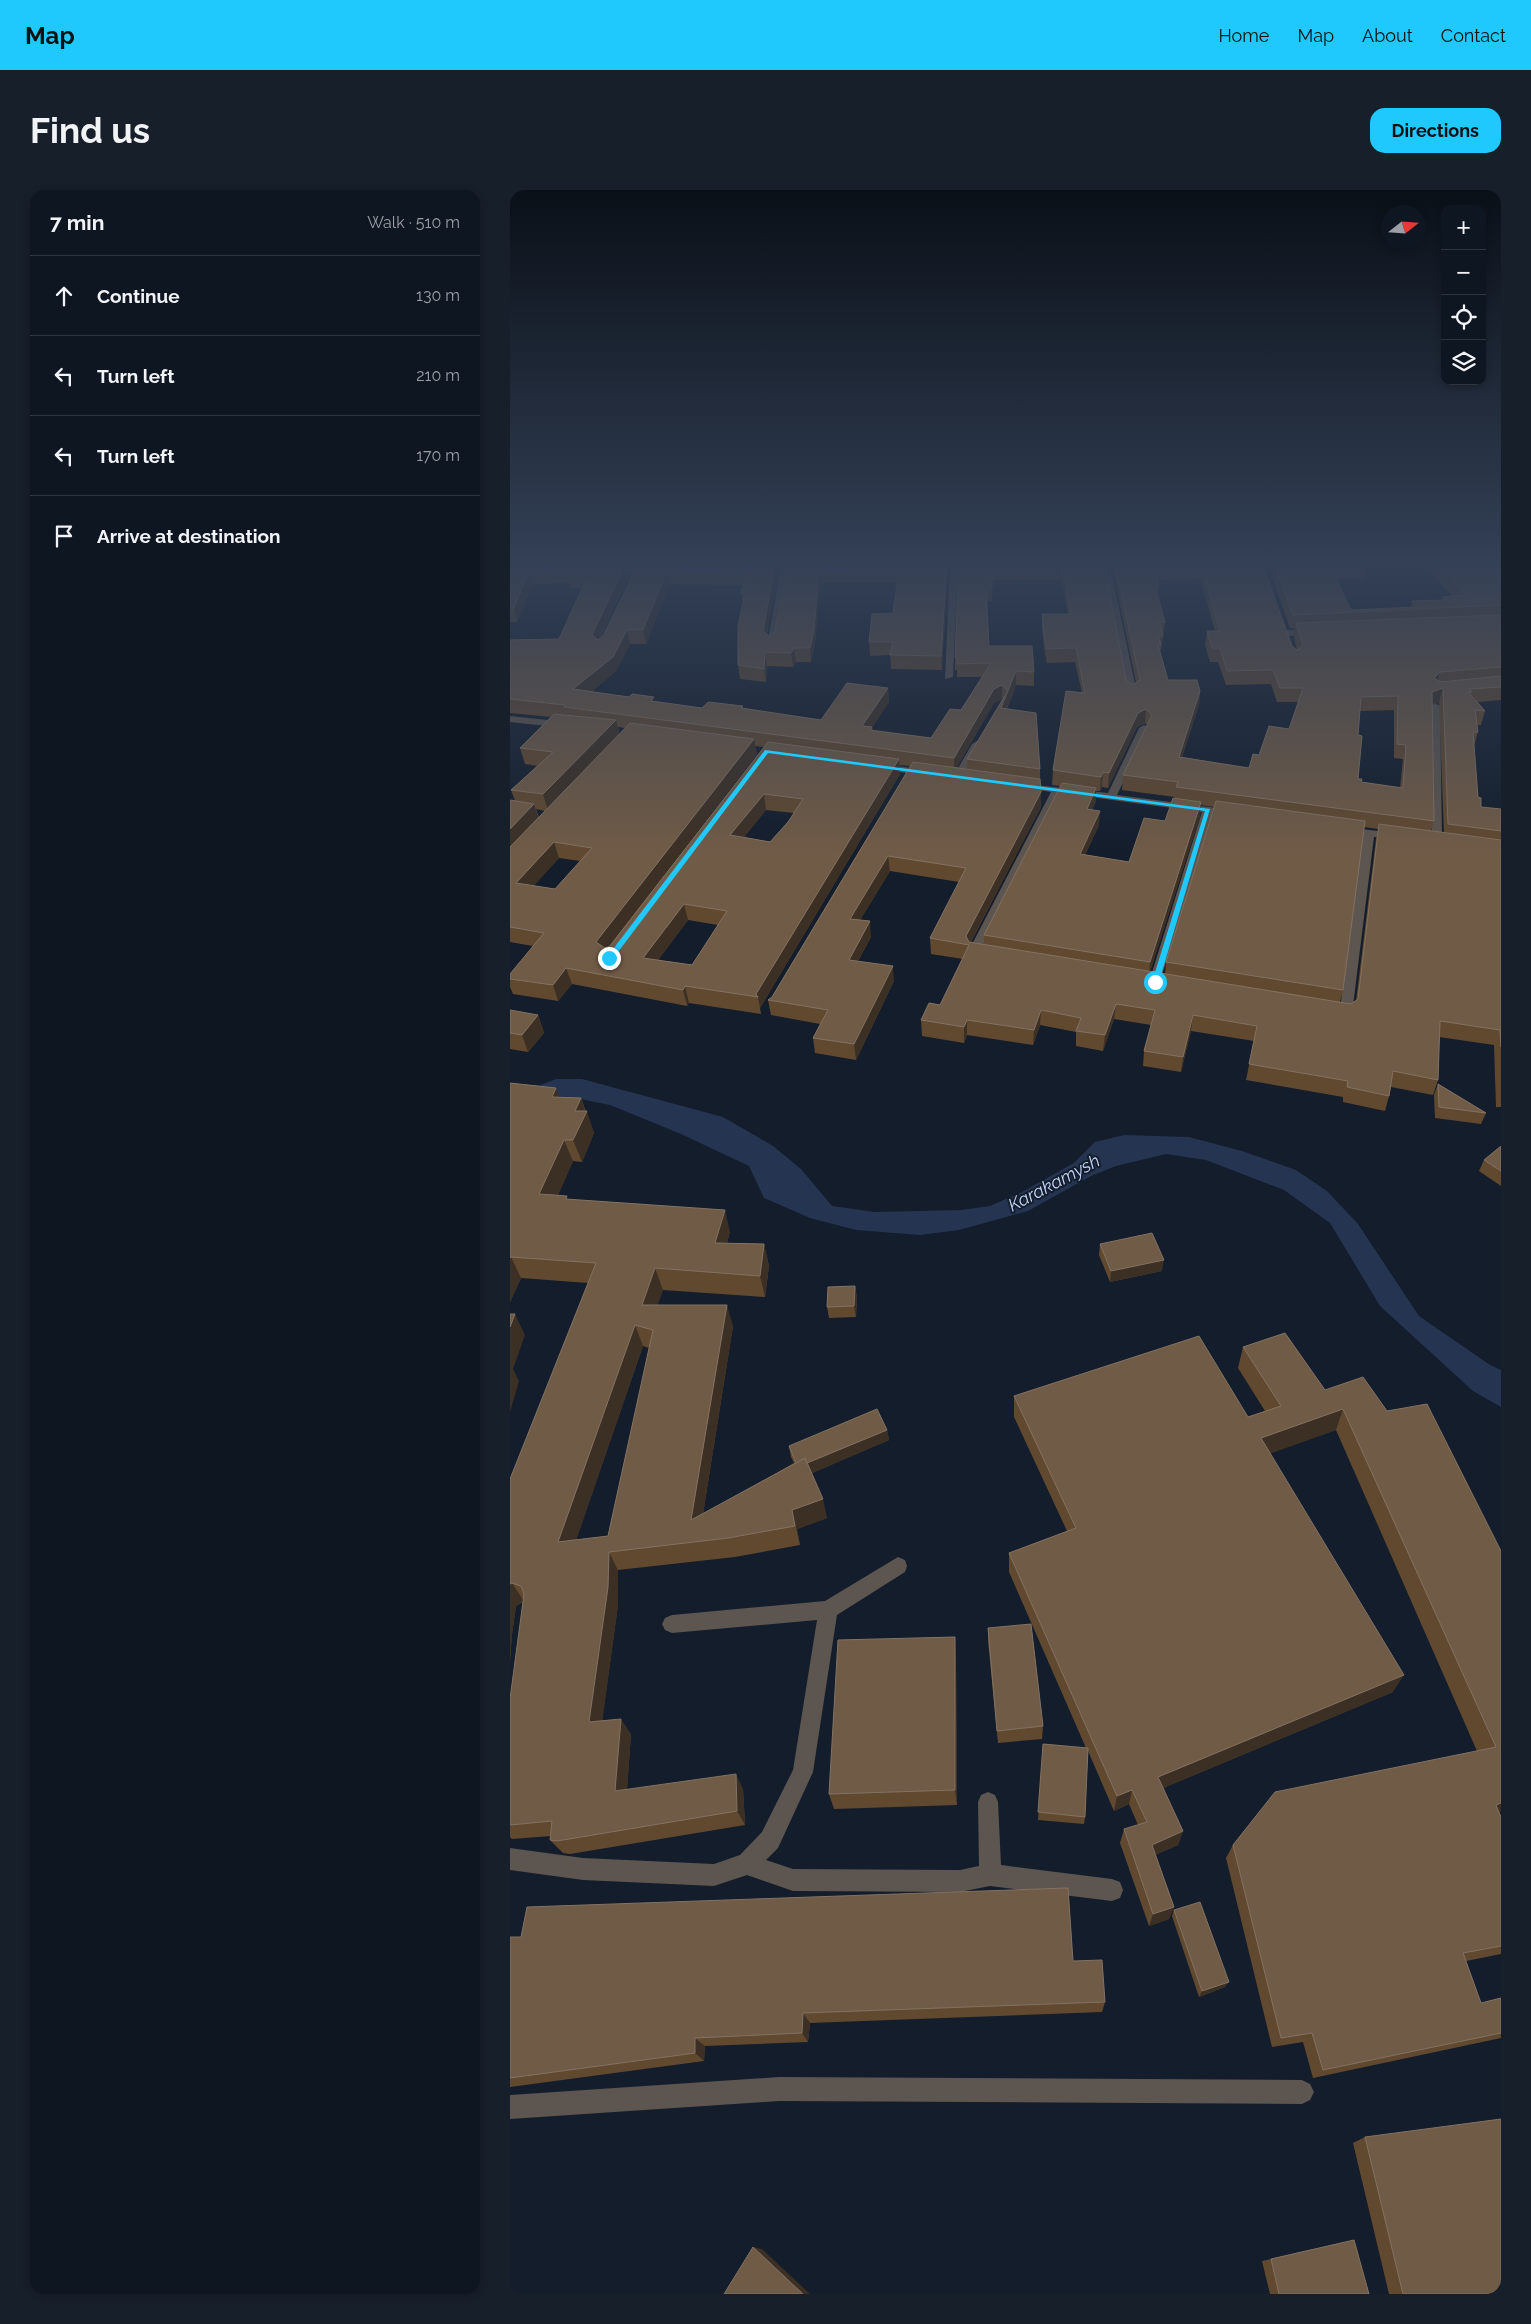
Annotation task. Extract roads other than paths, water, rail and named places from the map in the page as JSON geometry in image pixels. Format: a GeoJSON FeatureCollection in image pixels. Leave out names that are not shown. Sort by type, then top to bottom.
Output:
{"type":"FeatureCollection","features":[{"type":"Feature","properties":{"kind":"street"},"geometry":{"type":"LineString","coordinates":[[948,677],[949,658]]}},
{"type":"Feature","properties":{"kind":"street"},"geometry":{"type":"LineString","coordinates":[[1125,658],[1132,694]]}},
{"type":"Feature","properties":{"kind":"street"},"geometry":{"type":"LineString","coordinates":[[1435,706],[1437,842]]}},
{"type":"Feature","properties":{"kind":"street"},"geometry":{"type":"LineString","coordinates":[[510,719],[577,726]]}},
{"type":"Feature","properties":{"kind":"street"},"geometry":{"type":"LineString","coordinates":[[1111,797],[1144,728]]}},
{"type":"Feature","properties":{"kind":"street"},"geometry":{"type":"LineString","coordinates":[[872,765],[907,775],[953,776],[982,736]]}},
{"type":"Feature","properties":{"kind":"street"},"geometry":{"type":"LineString","coordinates":[[1012,784],[1246,816]]}},
{"type":"Feature","properties":{"kind":"street"},"geometry":{"type":"LineString","coordinates":[[993,955],[974,952],[1057,790]]}},
{"type":"Feature","properties":{"kind":"street"},"geometry":{"type":"LineString","coordinates":[[1155,982],[1208,810]]}},
{"type":"Feature","properties":{"kind":"street"},"geometry":{"type":"LineString","coordinates":[[1331,828],[1408,838]]}},
{"type":"Feature","properties":{"kind":"street"},"geometry":{"type":"LineString","coordinates":[[1327,1010],[1346,1014],[1369,833]]}},
{"type":"Feature","properties":{"kind":"street"},"geometry":{"type":"LineString","coordinates":[[672,1624],[828,1610],[898,1566]]}},
{"type":"Feature","properties":{"kind":"street"},"geometry":{"type":"LineString","coordinates":[[510,1859],[583,1869],[714,1875],[747,1864],[770,1840],[803,1772],[828,1610]]}},
{"type":"Feature","properties":{"kind":"street"},"geometry":{"type":"LineString","coordinates":[[988,1802],[990,1875]]}},
{"type":"Feature","properties":{"kind":"street"},"geometry":{"type":"LineString","coordinates":[[747,1864],[793,1880],[960,1880],[990,1875],[1112,1890]]}},
{"type":"Feature","properties":{"kind":"street"},"geometry":{"type":"LineString","coordinates":[[510,2107],[778,2089],[1302,2092]]}},
{"type":"Feature","properties":{"kind":"water","name":"Karakamysh"},"geometry":{"type":"Polygon","coordinates":[[[556,1079],[582,1079],[723,1117],[773,1146],[801,1169],[832,1206],[875,1212],[961,1210],[990,1206],[1020,1193],[1074,1163],[1095,1142],[1124,1135],[1189,1137],[1242,1151],[1296,1170],[1327,1191],[1358,1224],[1419,1316],[1490,1365],[1501,1370],[1501,1407],[1473,1391],[1380,1306],[1330,1223],[1284,1190],[1206,1160],[1166,1154],[1116,1166],[1091,1176],[1028,1211],[959,1230],[920,1235],[856,1230],[810,1218],[764,1198],[749,1166],[681,1134],[610,1105],[570,1097],[531,1096],[510,1087],[538,1086],[556,1079]]]}}]}
